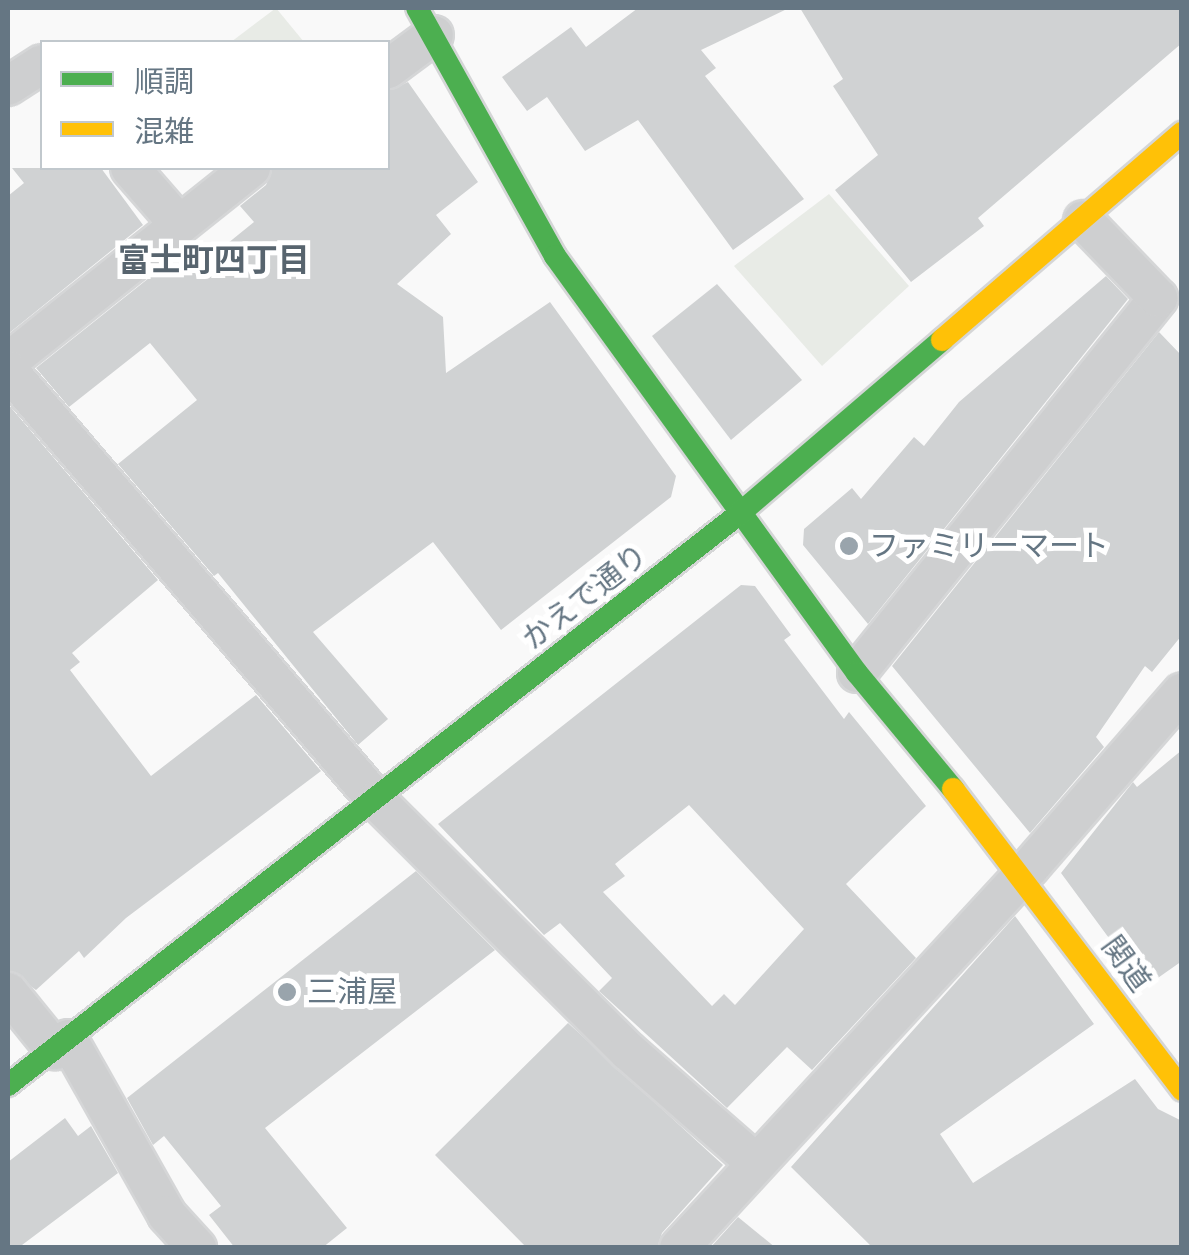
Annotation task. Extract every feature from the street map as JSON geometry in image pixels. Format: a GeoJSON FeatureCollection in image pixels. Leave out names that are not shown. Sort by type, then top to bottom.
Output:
{"type":"FeatureCollection","features":[{"type":"Feature","properties":{"kind":"street"},"geometry":{"type":"LineString","coordinates":[[390,66],[426,21]]}},
{"type":"Feature","properties":{"kind":"street","name":"関道"},"geometry":{"type":"LineString","coordinates":[[426,21],[555,256],[858,674],[1022,874],[1182,1090]]}},
{"type":"Feature","properties":{"kind":"street"},"geometry":{"type":"LineString","coordinates":[[8,86],[40,65]]}},
{"type":"Feature","properties":{"kind":"street","name":"かえで通り"},"geometry":{"type":"LineString","coordinates":[[8,1086],[739,514],[1182,134]]}},
{"type":"Feature","properties":{"kind":"street"},"geometry":{"type":"LineString","coordinates":[[132,170],[176,222]]}},
{"type":"Feature","properties":{"kind":"street"},"geometry":{"type":"LineString","coordinates":[[8,362],[176,222],[248,170]]}},
{"type":"Feature","properties":{"kind":"street"},"geometry":{"type":"LineString","coordinates":[[858,674],[1158,298],[1083,220]]}},
{"type":"Feature","properties":{"kind":"street"},"geometry":{"type":"LineString","coordinates":[[8,370],[376,800],[628,1051],[756,1163]]}},
{"type":"Feature","properties":{"kind":"street"},"geometry":{"type":"LineString","coordinates":[[679,1248],[1179,699]]}},
{"type":"Feature","properties":{"kind":"street"},"geometry":{"type":"LineString","coordinates":[[8,992],[61,1044],[167,1215],[197,1248]]}},
{"type":"Feature","properties":{"kind":"shaded area"},"geometry":{"type":"Polygon","coordinates":[[[276,8],[302,40],[234,40],[276,8]]]}},
{"type":"Feature","properties":{"kind":"shaded area"},"geometry":{"type":"Polygon","coordinates":[[[829,194],[909,286],[822,366],[734,266],[829,194]]]}},
{"type":"Feature","properties":{"kind":"building"},"geometry":{"type":"Polygon","coordinates":[[[638,8],[789,8],[701,50],[716,68],[705,76],[804,199],[733,250],[638,120],[585,151],[547,97],[527,111],[502,77],[571,27],[586,47],[638,8]]]}},
{"type":"Feature","properties":{"kind":"building"},"geometry":{"type":"Polygon","coordinates":[[[800,8],[1182,8],[1182,43],[978,218],[984,226],[911,282],[835,190],[878,155],[833,86],[843,79],[800,8]]]}},
{"type":"Feature","properties":{"kind":"building"},"geometry":{"type":"Polygon","coordinates":[[[408,82],[478,182],[436,215],[451,234],[397,284],[443,317],[446,373],[550,302],[676,476],[671,497],[501,630],[433,542],[313,632],[388,719],[358,745],[218,573],[214,576],[118,464],[197,400],[150,343],[69,407],[36,368],[169,262],[174,268],[186,257],[196,269],[254,222],[240,206],[266,185],[272,170],[390,170],[390,90],[408,82]]]}},
{"type":"Feature","properties":{"kind":"building"},"geometry":{"type":"Polygon","coordinates":[[[12,168],[102,170],[143,225],[8,334],[8,196],[24,183],[12,168]]]}},
{"type":"Feature","properties":{"kind":"building"},"geometry":{"type":"Polygon","coordinates":[[[1106,276],[1128,299],[868,624],[803,545],[804,529],[852,488],[861,499],[914,437],[924,446],[959,402],[1106,276]]]}},
{"type":"Feature","properties":{"kind":"building"},"geometry":{"type":"Polygon","coordinates":[[[717,284],[802,380],[731,440],[652,336],[717,284]]]}},
{"type":"Feature","properties":{"kind":"building"},"geometry":{"type":"Polygon","coordinates":[[[1159,332],[1182,356],[1182,635],[1152,672],[1145,666],[1096,737],[1104,747],[1030,833],[892,666],[1159,332]]]}},
{"type":"Feature","properties":{"kind":"building"},"geometry":{"type":"Polygon","coordinates":[[[8,404],[158,580],[72,653],[80,662],[70,670],[151,776],[256,695],[321,771],[126,918],[84,958],[79,951],[36,990],[8,970],[8,404]]]}},
{"type":"Feature","properties":{"kind":"building"},"geometry":{"type":"Polygon","coordinates":[[[741,585],[755,586],[791,635],[784,640],[844,719],[849,712],[926,806],[846,884],[916,958],[812,1070],[787,1047],[727,1108],[599,991],[612,978],[560,923],[544,935],[438,824],[741,585]],[[689,805],[615,864],[625,876],[603,892],[712,1006],[724,994],[735,1005],[804,929],[689,805]]]}},
{"type":"Feature","properties":{"kind":"building"},"geometry":{"type":"Polygon","coordinates":[[[1182,750],[1182,961],[1145,987],[1061,873],[1133,782],[1137,787],[1182,750]]]}},
{"type":"Feature","properties":{"kind":"building"},"geometry":{"type":"Polygon","coordinates":[[[416,871],[495,950],[265,1128],[347,1228],[322,1248],[235,1248],[209,1215],[221,1206],[164,1136],[153,1145],[127,1098],[416,871]]]}},
{"type":"Feature","properties":{"kind":"building"},"geometry":{"type":"Polygon","coordinates":[[[1015,916],[1094,1024],[940,1134],[973,1183],[1135,1079],[1158,1109],[1182,1121],[1182,1248],[873,1248],[791,1167],[1015,916]]]}},
{"type":"Feature","properties":{"kind":"building"},"geometry":{"type":"Polygon","coordinates":[[[568,1023],[723,1165],[662,1233],[657,1248],[527,1248],[435,1155],[568,1023]]]}},
{"type":"Feature","properties":{"kind":"building"},"geometry":{"type":"Polygon","coordinates":[[[65,1118],[78,1136],[91,1126],[118,1173],[18,1248],[8,1248],[8,1162],[65,1118]]]}},
{"type":"Feature","properties":{"kind":"building"},"geometry":{"type":"Polygon","coordinates":[[[738,1217],[776,1248],[710,1248],[738,1217]]]}},
{"type":"Feature","properties":{"kind":"traffic: fast"},"geometry":{"type":"LineString","coordinates":[[417,8],[555,256],[857,673],[953,789]]}},
{"type":"Feature","properties":{"kind":"traffic: fast"},"geometry":{"type":"LineString","coordinates":[[8,1085],[739,514],[942,340]]}},
{"type":"Feature","properties":{"kind":"traffic: slow"},"geometry":{"type":"LineString","coordinates":[[942,340],[1182,133]]}},
{"type":"Feature","properties":{"kind":"traffic: slow"},"geometry":{"type":"LineString","coordinates":[[953,789],[1182,1090]]}},
{"type":"Feature","properties":{"kind":"place","name":"ファミリーマート"},"geometry":{"type":"Point","coordinates":[849,546]}},
{"type":"Feature","properties":{"kind":"place","name":"三浦屋"},"geometry":{"type":"Point","coordinates":[287,992]}},
{"type":"Feature","properties":{"kind":"district","name":"富士町四丁目"},"geometry":{"type":"Point","coordinates":[214,260]}}]}
